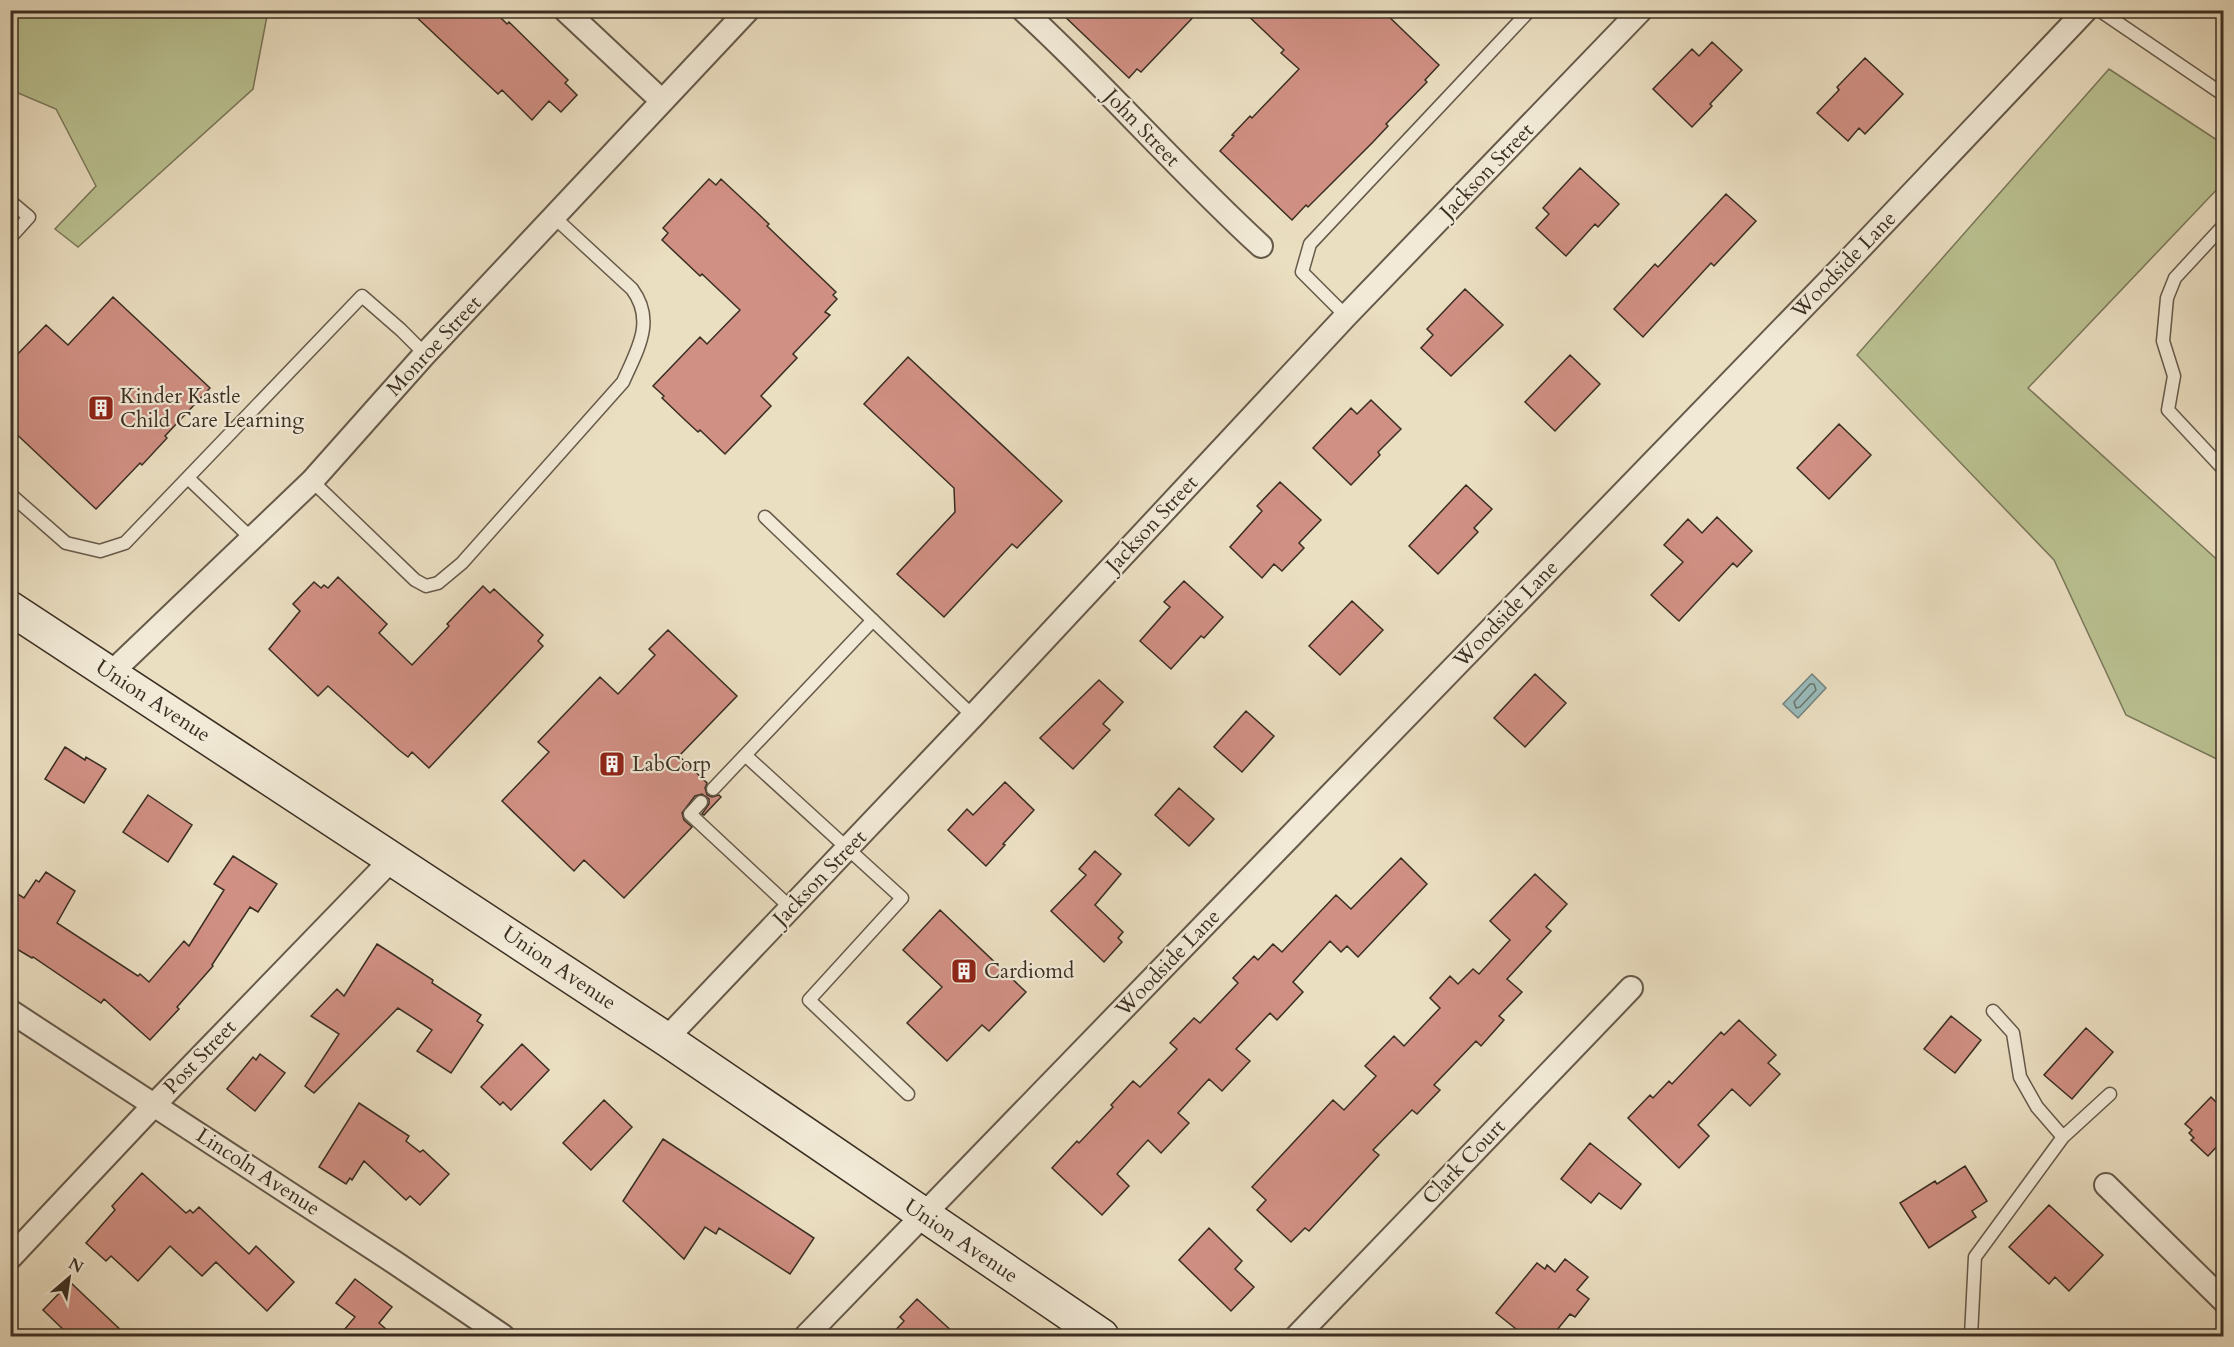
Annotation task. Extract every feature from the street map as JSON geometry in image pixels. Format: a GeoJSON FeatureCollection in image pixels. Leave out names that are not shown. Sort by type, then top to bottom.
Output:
{"type":"FeatureCollection","features":[{"type":"Feature","properties":{"kind":"street"},"geometry":{"type":"LineString","coordinates":[[565,10],[662,101]]}},
{"type":"Feature","properties":{"kind":"street","name":"Monroe Street"},"geometry":{"type":"LineString","coordinates":[[110,674],[312,482],[424,354],[555,218],[748,10]]}},
{"type":"Feature","properties":{"kind":"street","name":"John Street"},"geometry":{"type":"LineString","coordinates":[[1023,10],[1228,216],[1261,246]]}},
{"type":"Feature","properties":{"kind":"street","name":"Jackson Street"},"geometry":{"type":"LineString","coordinates":[[666,1039],[973,716],[1346,316],[1641,10]]}},
{"type":"Feature","properties":{"kind":"street","name":"Woodside Lane"},"geometry":{"type":"LineString","coordinates":[[806,1336],[1838,271],[2086,10]]}},
{"type":"Feature","properties":{"kind":"street","name":"Union Avenue"},"geometry":{"type":"LineString","coordinates":[[10,608],[666,1039],[1102,1336]]}},
{"type":"Feature","properties":{"kind":"street","name":"Post Street"},"geometry":{"type":"LineString","coordinates":[[10,1258],[154,1105],[393,858]]}},
{"type":"Feature","properties":{"kind":"street","name":"Clark Court"},"geometry":{"type":"LineString","coordinates":[[1297,1336],[1631,988]]}},
{"type":"Feature","properties":{"kind":"street","name":"Lincoln Avenue"},"geometry":{"type":"LineString","coordinates":[[10,1011],[387,1257],[503,1336]]}},
{"type":"Feature","properties":{"kind":"street"},"geometry":{"type":"LineString","coordinates":[[2106,1185],[2223,1301]]}},
{"type":"Feature","properties":{"kind":"lane"},"geometry":{"type":"LineString","coordinates":[[1346,316],[1302,272],[1310,244],[1530,10]]}},
{"type":"Feature","properties":{"kind":"lane"},"geometry":{"type":"LineString","coordinates":[[2099,10],[2223,95]]}},
{"type":"Feature","properties":{"kind":"lane"},"geometry":{"type":"LineString","coordinates":[[10,201],[28,217],[10,238]]}},
{"type":"Feature","properties":{"kind":"lane"},"geometry":{"type":"LineString","coordinates":[[312,482],[415,580],[426,586],[438,584],[462,563],[623,382],[638,349],[645,313],[640,300],[555,218]]}},
{"type":"Feature","properties":{"kind":"lane"},"geometry":{"type":"LineString","coordinates":[[2223,225],[2175,278],[2167,298],[2163,340],[2174,376],[2168,410],[2223,470]]}},
{"type":"Feature","properties":{"kind":"lane"},"geometry":{"type":"LineString","coordinates":[[10,494],[66,543],[100,550],[125,543],[362,296],[401,330],[424,354]]}},
{"type":"Feature","properties":{"kind":"lane"},"geometry":{"type":"LineString","coordinates":[[188,478],[252,539]]}},
{"type":"Feature","properties":{"kind":"lane"},"geometry":{"type":"LineString","coordinates":[[765,517],[973,716]]}},
{"type":"Feature","properties":{"kind":"lane"},"geometry":{"type":"LineString","coordinates":[[713,789],[873,620]]}},
{"type":"Feature","properties":{"kind":"lane"},"geometry":{"type":"LineString","coordinates":[[746,755],[902,898],[809,1000],[908,1094]]}},
{"type":"Feature","properties":{"kind":"lane"},"geometry":{"type":"LineString","coordinates":[[702,802],[690,814],[791,908]]}},
{"type":"Feature","properties":{"kind":"lane"},"geometry":{"type":"LineString","coordinates":[[1993,1011],[2013,1033],[2020,1077],[2037,1107],[2063,1137]]}},
{"type":"Feature","properties":{"kind":"lane"},"geometry":{"type":"LineString","coordinates":[[1971,1336],[1975,1257],[2063,1137],[2110,1094]]}},
{"type":"Feature","properties":{"kind":"green space"},"geometry":{"type":"Polygon","coordinates":[[[10,11],[268,11],[253,89],[78,247],[55,229],[96,186],[56,109],[11,90],[10,11]]]}},
{"type":"Feature","properties":{"kind":"green space"},"geometry":{"type":"Polygon","coordinates":[[[2109,69],[2223,144],[2223,183],[2028,388],[2223,565],[2223,762],[2126,715],[2054,560],[1857,355],[2109,69]]]}},
{"type":"Feature","properties":{"kind":"water"},"geometry":{"type":"Polygon","coordinates":[[[1812,674],[1826,688],[1798,718],[1783,704],[1812,674]]]}},
{"type":"Feature","properties":{"kind":"building"},"geometry":{"type":"Polygon","coordinates":[[[409,10],[493,10],[507,24],[509,22],[568,80],[565,83],[577,95],[561,112],[549,101],[532,120],[502,90],[498,94],[409,10]]]}},
{"type":"Feature","properties":{"kind":"building"},"geometry":{"type":"Polygon","coordinates":[[[1058,10],[1200,10],[1141,72],[1137,69],[1129,78],[1058,10]]]}},
{"type":"Feature","properties":{"kind":"building"},"geometry":{"type":"Polygon","coordinates":[[[1242,10],[1382,10],[1439,65],[1425,80],[1427,82],[1386,124],[1388,126],[1373,142],[1292,220],[1220,151],[1250,116],[1252,118],[1299,69],[1281,53],[1284,50],[1242,10]]]}},
{"type":"Feature","properties":{"kind":"building"},"geometry":{"type":"Polygon","coordinates":[[[1712,42],[1742,70],[1692,127],[1653,89],[1692,49],[1699,56],[1712,42]]]}},
{"type":"Feature","properties":{"kind":"building"},"geometry":{"type":"Polygon","coordinates":[[[1865,58],[1903,94],[1865,134],[1859,128],[1848,141],[1817,113],[1839,90],[1837,87],[1865,58]]]}},
{"type":"Feature","properties":{"kind":"building"},"geometry":{"type":"Polygon","coordinates":[[[1580,168],[1619,204],[1598,227],[1595,224],[1566,256],[1536,228],[1549,214],[1543,208],[1580,168]]]}},
{"type":"Feature","properties":{"kind":"building"},"geometry":{"type":"Polygon","coordinates":[[[709,179],[716,185],[721,179],[769,224],[767,226],[836,292],[833,295],[837,299],[825,312],[830,315],[793,354],[797,358],[761,396],[771,406],[725,454],[700,430],[698,432],[685,420],[653,386],[700,337],[707,344],[740,310],[662,240],[668,233],[663,228],[709,179]]]}},
{"type":"Feature","properties":{"kind":"building"},"geometry":{"type":"Polygon","coordinates":[[[1726,194],[1756,221],[1714,266],[1711,263],[1643,337],[1614,309],[1655,264],[1658,267],[1726,194]]]}},
{"type":"Feature","properties":{"kind":"building"},"geometry":{"type":"Polygon","coordinates":[[[1465,289],[1503,325],[1451,376],[1421,348],[1433,335],[1427,329],[1465,289]]]}},
{"type":"Feature","properties":{"kind":"building","name":"Kinder Kastle Child Care Learning"},"geometry":{"type":"Polygon","coordinates":[[[113,297],[210,388],[165,436],[167,438],[142,465],[140,463],[96,509],[10,428],[10,362],[46,325],[68,345],[113,297]]]}},
{"type":"Feature","properties":{"kind":"building"},"geometry":{"type":"Polygon","coordinates":[[[1570,355],[1600,384],[1555,431],[1525,402],[1570,355]]]}},
{"type":"Feature","properties":{"kind":"building"},"geometry":{"type":"Polygon","coordinates":[[[908,357],[1062,501],[1017,548],[1012,544],[944,617],[897,574],[955,512],[954,488],[864,404],[908,357]]]}},
{"type":"Feature","properties":{"kind":"building"},"geometry":{"type":"Polygon","coordinates":[[[1371,400],[1401,429],[1378,452],[1380,455],[1351,485],[1313,448],[1351,408],[1357,414],[1371,400]]]}},
{"type":"Feature","properties":{"kind":"building"},"geometry":{"type":"Polygon","coordinates":[[[1839,424],[1871,455],[1829,499],[1797,468],[1839,424]]]}},
{"type":"Feature","properties":{"kind":"building"},"geometry":{"type":"Polygon","coordinates":[[[1280,482],[1321,520],[1299,543],[1304,548],[1282,571],[1274,564],[1262,578],[1230,547],[1262,511],[1257,506],[1280,482]]]}},
{"type":"Feature","properties":{"kind":"building"},"geometry":{"type":"Polygon","coordinates":[[[1466,485],[1492,509],[1474,528],[1478,532],[1438,574],[1409,546],[1466,485]]]}},
{"type":"Feature","properties":{"kind":"building"},"geometry":{"type":"Polygon","coordinates":[[[1717,517],[1752,551],[1737,567],[1733,563],[1679,621],[1651,595],[1683,562],[1664,545],[1688,519],[1702,533],[1717,517]]]}},
{"type":"Feature","properties":{"kind":"building"},"geometry":{"type":"Polygon","coordinates":[[[338,577],[387,624],[379,633],[412,665],[483,586],[490,593],[494,589],[543,635],[538,641],[543,646],[429,768],[412,752],[408,757],[399,750],[328,686],[318,696],[269,649],[300,611],[293,604],[314,582],[321,588],[324,585],[328,588],[338,577]]]}},
{"type":"Feature","properties":{"kind":"building"},"geometry":{"type":"Polygon","coordinates":[[[1184,581],[1223,617],[1204,638],[1201,636],[1171,669],[1140,641],[1170,607],[1164,602],[1184,581]]]}},
{"type":"Feature","properties":{"kind":"building"},"geometry":{"type":"Polygon","coordinates":[[[1352,601],[1383,630],[1340,675],[1309,646],[1352,601]]]}},
{"type":"Feature","properties":{"kind":"building","name":"LabCorp"},"geometry":{"type":"Polygon","coordinates":[[[668,630],[737,696],[679,756],[707,783],[705,788],[707,795],[721,797],[704,815],[702,814],[709,804],[709,799],[702,794],[695,796],[682,813],[684,820],[692,827],[624,898],[584,860],[574,871],[502,801],[549,752],[538,742],[600,677],[618,694],[655,655],[649,649],[668,630]]]}},
{"type":"Feature","properties":{"kind":"building"},"geometry":{"type":"Polygon","coordinates":[[[1535,674],[1566,703],[1525,747],[1494,718],[1535,674]]]}},
{"type":"Feature","properties":{"kind":"building"},"geometry":{"type":"Polygon","coordinates":[[[1099,680],[1123,702],[1103,724],[1110,730],[1073,769],[1040,738],[1099,680]]]}},
{"type":"Feature","properties":{"kind":"building"},"geometry":{"type":"Polygon","coordinates":[[[1246,711],[1274,736],[1242,772],[1214,747],[1246,711]]]}},
{"type":"Feature","properties":{"kind":"building"},"geometry":{"type":"Polygon","coordinates":[[[65,747],[85,760],[86,757],[106,769],[84,803],[45,779],[65,747]]]}},
{"type":"Feature","properties":{"kind":"building"},"geometry":{"type":"Polygon","coordinates":[[[1005,782],[1034,810],[986,866],[948,830],[967,809],[973,815],[1005,782]]]}},
{"type":"Feature","properties":{"kind":"building"},"geometry":{"type":"Polygon","coordinates":[[[1179,788],[1214,819],[1189,846],[1155,815],[1179,788]]]}},
{"type":"Feature","properties":{"kind":"building"},"geometry":{"type":"Polygon","coordinates":[[[148,795],[192,825],[168,862],[123,832],[148,795]]]}},
{"type":"Feature","properties":{"kind":"building"},"geometry":{"type":"Polygon","coordinates":[[[1095,851],[1121,874],[1095,905],[1123,932],[1118,938],[1122,942],[1104,962],[1051,911],[1086,875],[1079,869],[1095,851]]]}},
{"type":"Feature","properties":{"kind":"building"},"geometry":{"type":"Polygon","coordinates":[[[233,856],[277,884],[258,912],[250,907],[213,966],[177,1007],[179,1009],[150,1040],[104,999],[101,1003],[33,957],[10,945],[10,889],[24,898],[36,880],[39,882],[46,872],[75,891],[57,923],[138,976],[140,974],[149,982],[184,941],[189,946],[224,890],[214,884],[233,856]]]}},
{"type":"Feature","properties":{"kind":"building"},"geometry":{"type":"Polygon","coordinates":[[[1401,858],[1427,884],[1358,957],[1347,946],[1341,952],[1330,941],[1293,982],[1303,992],[1277,1020],[1270,1013],[1236,1049],[1250,1061],[1222,1091],[1209,1079],[1178,1113],[1189,1123],[1161,1153],[1148,1140],[1117,1174],[1129,1186],[1102,1215],[1052,1168],[1113,1107],[1111,1105],[1133,1081],[1140,1087],[1177,1049],[1170,1043],[1194,1018],[1200,1023],[1238,983],[1233,978],[1254,956],[1258,960],[1273,944],[1282,952],[1336,895],[1351,909],[1401,858]]]}},
{"type":"Feature","properties":{"kind":"building"},"geometry":{"type":"Polygon","coordinates":[[[1535,874],[1567,904],[1546,927],[1551,931],[1507,979],[1522,992],[1499,1016],[1504,1020],[1481,1046],[1476,1041],[1434,1085],[1440,1090],[1417,1114],[1412,1110],[1373,1150],[1379,1155],[1309,1231],[1305,1228],[1291,1242],[1257,1210],[1266,1200],[1252,1187],[1333,1100],[1344,1110],[1376,1076],[1365,1066],[1394,1036],[1404,1046],[1440,1008],[1430,998],[1450,976],[1458,984],[1473,969],[1479,974],[1510,940],[1490,921],[1535,874]]]}},
{"type":"Feature","properties":{"kind":"building","name":"Cardiomd"},"geometry":{"type":"Polygon","coordinates":[[[940,910],[1026,992],[989,1031],[982,1025],[947,1061],[907,1023],[942,987],[903,950],[940,910]]]}},
{"type":"Feature","properties":{"kind":"building"},"geometry":{"type":"Polygon","coordinates":[[[377,944],[433,980],[432,983],[481,1015],[477,1021],[483,1025],[451,1073],[417,1051],[432,1030],[398,1008],[314,1093],[305,1086],[339,1034],[311,1016],[337,989],[344,996],[377,944]]]}},
{"type":"Feature","properties":{"kind":"building"},"geometry":{"type":"Polygon","coordinates":[[[1951,1016],[1981,1040],[1955,1073],[1924,1049],[1951,1016]]]}},
{"type":"Feature","properties":{"kind":"building"},"geometry":{"type":"Polygon","coordinates":[[[1739,1020],[1776,1055],[1768,1063],[1780,1074],[1750,1106],[1732,1089],[1698,1125],[1709,1136],[1679,1168],[1628,1118],[1650,1095],[1653,1098],[1669,1081],[1672,1084],[1721,1032],[1724,1035],[1739,1020]]]}},
{"type":"Feature","properties":{"kind":"building"},"geometry":{"type":"Polygon","coordinates":[[[2086,1028],[2113,1052],[2072,1099],[2044,1075],[2086,1028]]]}},
{"type":"Feature","properties":{"kind":"building"},"geometry":{"type":"Polygon","coordinates":[[[522,1044],[549,1070],[511,1110],[503,1102],[500,1105],[481,1087],[522,1044]]]}},
{"type":"Feature","properties":{"kind":"building"},"geometry":{"type":"Polygon","coordinates":[[[260,1054],[285,1073],[255,1111],[227,1089],[253,1057],[256,1060],[260,1054]]]}},
{"type":"Feature","properties":{"kind":"building"},"geometry":{"type":"Polygon","coordinates":[[[2211,1097],[2223,1109],[2223,1140],[2208,1156],[2191,1140],[2194,1138],[2189,1133],[2192,1130],[2185,1124],[2211,1097]]]}},
{"type":"Feature","properties":{"kind":"building"},"geometry":{"type":"Polygon","coordinates":[[[604,1100],[632,1127],[591,1170],[563,1143],[604,1100]]]}},
{"type":"Feature","properties":{"kind":"building"},"geometry":{"type":"Polygon","coordinates":[[[359,1103],[409,1136],[406,1141],[420,1152],[423,1150],[449,1174],[420,1205],[410,1196],[406,1200],[364,1161],[352,1180],[350,1178],[346,1184],[319,1167],[359,1103]]]}},
{"type":"Feature","properties":{"kind":"building"},"geometry":{"type":"Polygon","coordinates":[[[663,1139],[814,1238],[790,1274],[719,1228],[716,1234],[705,1227],[684,1259],[623,1201],[663,1139]]]}},
{"type":"Feature","properties":{"kind":"building"},"geometry":{"type":"Polygon","coordinates":[[[1590,1143],[1641,1184],[1621,1209],[1599,1193],[1591,1203],[1561,1179],[1590,1143]]]}},
{"type":"Feature","properties":{"kind":"building"},"geometry":{"type":"Polygon","coordinates":[[[1965,1166],[1987,1201],[1972,1211],[1976,1217],[1929,1248],[1900,1203],[1935,1181],[1937,1184],[1965,1166]]]}},
{"type":"Feature","properties":{"kind":"building"},"geometry":{"type":"Polygon","coordinates":[[[142,1173],[186,1213],[190,1210],[193,1213],[199,1207],[249,1254],[256,1246],[294,1282],[267,1311],[216,1262],[202,1276],[170,1246],[138,1281],[111,1256],[106,1261],[86,1243],[115,1210],[112,1206],[142,1173]]]}},
{"type":"Feature","properties":{"kind":"building"},"geometry":{"type":"Polygon","coordinates":[[[2049,1205],[2103,1255],[2069,1291],[2055,1277],[2049,1284],[2009,1247],[2049,1205]]]}},
{"type":"Feature","properties":{"kind":"building"},"geometry":{"type":"Polygon","coordinates":[[[1209,1228],[1242,1261],[1235,1269],[1254,1287],[1231,1311],[1179,1260],[1209,1228]]]}},
{"type":"Feature","properties":{"kind":"building"},"geometry":{"type":"Polygon","coordinates":[[[1565,1259],[1588,1277],[1577,1290],[1589,1299],[1575,1317],[1570,1314],[1552,1336],[1525,1336],[1496,1313],[1537,1263],[1545,1269],[1547,1265],[1555,1272],[1565,1259]]]}},
{"type":"Feature","properties":{"kind":"building"},"geometry":{"type":"Polygon","coordinates":[[[355,1279],[392,1307],[379,1323],[394,1336],[339,1336],[355,1317],[336,1303],[355,1279]]]}},
{"type":"Feature","properties":{"kind":"building"},"geometry":{"type":"Polygon","coordinates":[[[70,1282],[127,1336],[70,1336],[43,1310],[70,1282]]]}},
{"type":"Feature","properties":{"kind":"building"},"geometry":{"type":"Polygon","coordinates":[[[917,1299],[957,1336],[890,1336],[904,1321],[900,1317],[917,1299]]]}},
{"type":"Feature","properties":{"kind":"place","name":"Kinder Kastle Child Care Learning"},"geometry":{"type":"Point","coordinates":[101,408]}},
{"type":"Feature","properties":{"kind":"place","name":"LabCorp"},"geometry":{"type":"Point","coordinates":[612,764]}},
{"type":"Feature","properties":{"kind":"place","name":"Cardiomd"},"geometry":{"type":"Point","coordinates":[964,971]}}]}
